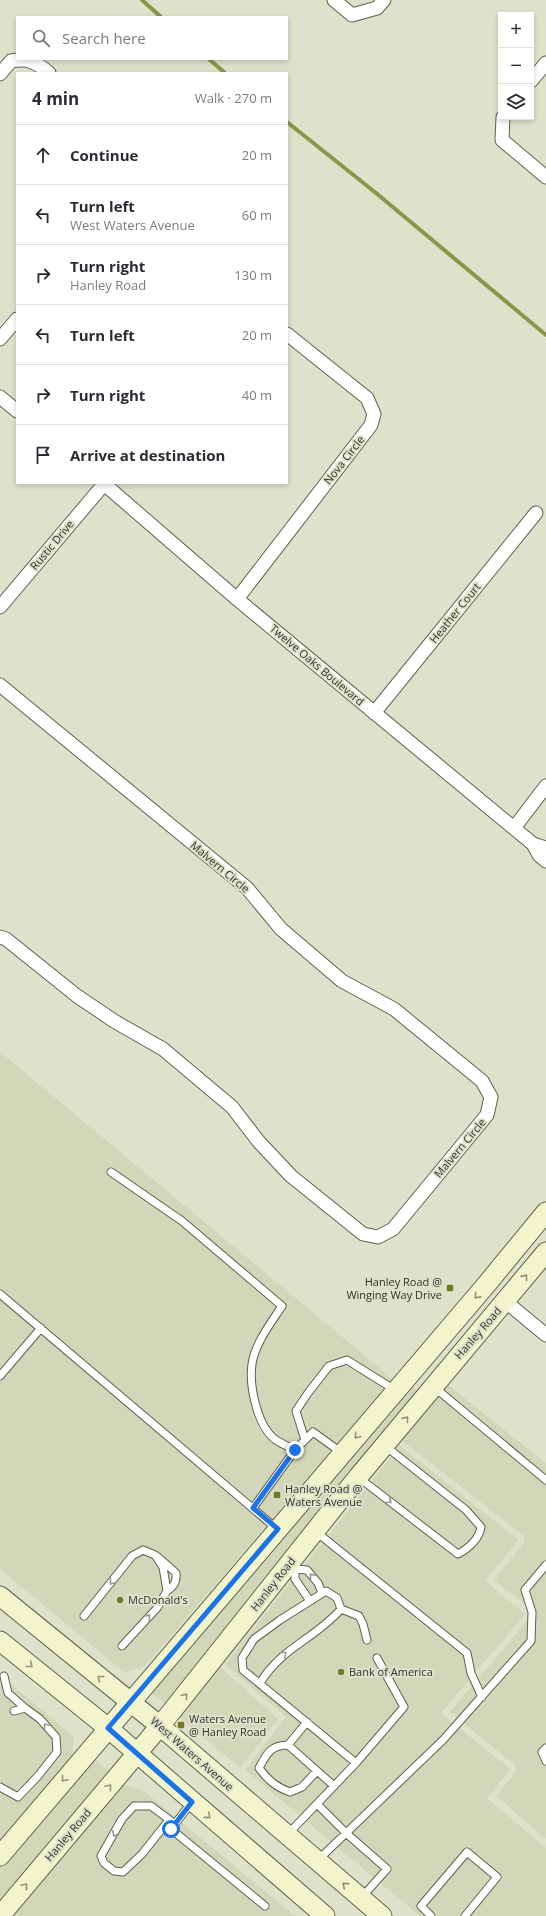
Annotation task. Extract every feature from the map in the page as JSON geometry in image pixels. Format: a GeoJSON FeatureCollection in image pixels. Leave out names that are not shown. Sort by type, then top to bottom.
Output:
{"type":"FeatureCollection","features":[{"type":"Feature","properties":{"kind":"main road"},"geometry":{"type":"LineString","coordinates":[[0,1856],[396,1391],[546,1212]]}},
{"type":"Feature","properties":{"kind":"main road","name":"Hanley Road"},"geometry":{"type":"LineString","coordinates":[[0,1916],[160,1726],[291,1567],[315,1531],[358,1477],[546,1252]]}},
{"type":"Feature","properties":{"kind":"main road"},"geometry":{"type":"LineString","coordinates":[[428,1353],[435,1383]]}},
{"type":"Feature","properties":{"kind":"main road","name":"West Waters Avenue"},"geometry":{"type":"LineString","coordinates":[[0,1596],[160,1726],[317,1862],[382,1916]]}},
{"type":"Feature","properties":{"kind":"main road"},"geometry":{"type":"LineString","coordinates":[[0,1641],[108,1728],[136,1754],[322,1914],[341,1916]]}},
{"type":"Feature","properties":{"kind":"street"},"geometry":{"type":"LineString","coordinates":[[334,0],[352,15],[377,8],[384,0]]}},
{"type":"Feature","properties":{"kind":"street"},"geometry":{"type":"LineString","coordinates":[[0,74],[11,61],[18,60]]}},
{"type":"Feature","properties":{"kind":"street"},"geometry":{"type":"LineString","coordinates":[[27,60],[40,65],[48,72]]}},
{"type":"Feature","properties":{"kind":"street"},"geometry":{"type":"LineString","coordinates":[[534,77],[546,63]]}},
{"type":"Feature","properties":{"kind":"street"},"geometry":{"type":"LineString","coordinates":[[503,120],[502,140],[546,177]]}},
{"type":"Feature","properties":{"kind":"street"},"geometry":{"type":"LineString","coordinates":[[0,339],[16,320]]}},
{"type":"Feature","properties":{"kind":"street","name":"Nova Circle"},"geometry":{"type":"LineString","coordinates":[[237,599],[371,425],[374,414],[367,398],[288,335]]}},
{"type":"Feature","properties":{"kind":"street"},"geometry":{"type":"LineString","coordinates":[[0,397],[16,410]]}},
{"type":"Feature","properties":{"kind":"street","name":"Rustic Drive"},"geometry":{"type":"LineString","coordinates":[[0,607],[103,484]]}},
{"type":"Feature","properties":{"kind":"street","name":"Twelve Oaks Boulevard"},"geometry":{"type":"LineString","coordinates":[[105,484],[237,599],[533,844],[539,855],[546,861]]}},
{"type":"Feature","properties":{"kind":"street","name":"Heather Court"},"geometry":{"type":"LineString","coordinates":[[374,713],[536,513]]}},
{"type":"Feature","properties":{"kind":"street","name":"Malvern Circle"},"geometry":{"type":"LineString","coordinates":[[0,685],[246,888],[281,930],[342,981],[394,1009],[482,1081],[491,1097],[487,1115],[392,1229],[378,1237],[363,1234],[291,1176],[259,1142],[232,1107],[163,1049],[114,1021],[77,996],[6,939],[0,937]]}},
{"type":"Feature","properties":{"kind":"street"},"geometry":{"type":"LineString","coordinates":[[514,828],[546,786]]}},
{"type":"Feature","properties":{"kind":"street","name":"Twelve Oaks Boulevard"},"geometry":{"type":"LineString","coordinates":[[533,844],[546,848]]}},
{"type":"Feature","properties":{"kind":"street"},"geometry":{"type":"LineString","coordinates":[[505,1301],[546,1335]]}},
{"type":"Feature","properties":{"kind":"lane"},"geometry":{"type":"LineString","coordinates":[[111,1172],[182,1221],[282,1306],[262,1338],[252,1363],[254,1401],[260,1420],[275,1440],[295,1450]]}},
{"type":"Feature","properties":{"kind":"lane"},"geometry":{"type":"LineString","coordinates":[[0,1294],[278,1529]]}},
{"type":"Feature","properties":{"kind":"lane"},"geometry":{"type":"LineString","coordinates":[[0,1376],[40,1328]]}},
{"type":"Feature","properties":{"kind":"lane"},"geometry":{"type":"LineString","coordinates":[[305,1440],[296,1411],[329,1366],[347,1360],[396,1391]]}},
{"type":"Feature","properties":{"kind":"lane"},"geometry":{"type":"LineString","coordinates":[[435,1383],[546,1480]]}},
{"type":"Feature","properties":{"kind":"lane"},"geometry":{"type":"LineString","coordinates":[[253,1508],[295,1450],[313,1432],[342,1453]]}},
{"type":"Feature","properties":{"kind":"lane"},"geometry":{"type":"LineString","coordinates":[[358,1477],[458,1554],[465,1550],[480,1535],[481,1527],[466,1510],[384,1445]]}},
{"type":"Feature","properties":{"kind":"lane"},"geometry":{"type":"LineString","coordinates":[[315,1531],[467,1653],[471,1673],[482,1697]]}},
{"type":"Feature","properties":{"kind":"lane"},"geometry":{"type":"LineString","coordinates":[[84,1616],[132,1556],[143,1550],[155,1555],[176,1573],[174,1586],[167,1591],[157,1608],[122,1646]]}},
{"type":"Feature","properties":{"kind":"lane"},"geometry":{"type":"LineString","coordinates":[[155,1555],[163,1567],[167,1591]]}},
{"type":"Feature","properties":{"kind":"lane"},"geometry":{"type":"LineString","coordinates":[[317,1862],[443,1740],[531,1641],[532,1612],[525,1590],[546,1565]]}},
{"type":"Feature","properties":{"kind":"lane"},"geometry":{"type":"LineString","coordinates":[[310,1601],[295,1579],[291,1567],[307,1570],[318,1583],[322,1593]]}},
{"type":"Feature","properties":{"kind":"lane"},"geometry":{"type":"LineString","coordinates":[[356,1763],[243,1670],[242,1658],[248,1646],[259,1635],[326,1591],[337,1598],[341,1609],[359,1616],[363,1624],[367,1640]]}},
{"type":"Feature","properties":{"kind":"lane"},"geometry":{"type":"LineString","coordinates":[[260,1684],[276,1661],[303,1639],[330,1622],[341,1609]]}},
{"type":"Feature","properties":{"kind":"lane"},"geometry":{"type":"LineString","coordinates":[[287,1836],[356,1763],[404,1706],[377,1658]]}},
{"type":"Feature","properties":{"kind":"lane"},"geometry":{"type":"LineString","coordinates":[[0,1787],[18,1797],[57,1752],[56,1737],[40,1719],[8,1693],[4,1676]]}},
{"type":"Feature","properties":{"kind":"lane"},"geometry":{"type":"LineString","coordinates":[[14,1711],[25,1708]]}},
{"type":"Feature","properties":{"kind":"lane"},"geometry":{"type":"LineString","coordinates":[[288,1745],[307,1722]]}},
{"type":"Feature","properties":{"kind":"lane"},"geometry":{"type":"LineString","coordinates":[[317,1770],[302,1787],[290,1792],[277,1787],[259,1768],[267,1753],[278,1745],[288,1745],[317,1770],[334,1786]]}},
{"type":"Feature","properties":{"kind":"lane"},"geometry":{"type":"LineString","coordinates":[[546,1748],[542,1752],[546,1761]]}},
{"type":"Feature","properties":{"kind":"lane"},"geometry":{"type":"LineString","coordinates":[[192,1802],[172,1825],[123,1872],[114,1871],[104,1863],[101,1856],[116,1833],[122,1819],[134,1806],[151,1806],[172,1825],[265,1906]]}},
{"type":"Feature","properties":{"kind":"lane"},"geometry":{"type":"LineString","coordinates":[[317,1804],[346,1833],[387,1869],[361,1899]]}},
{"type":"Feature","properties":{"kind":"lane"},"geometry":{"type":"LineString","coordinates":[[432,1916],[421,1906],[467,1852],[497,1877],[465,1916]]}},
{"type":"Feature","properties":{"kind":"shaded area"},"geometry":{"type":"Polygon","coordinates":[[[0,1052],[393,1379],[145,1666],[125,1673],[0,1569],[0,1052]]]}},
{"type":"Feature","properties":{"kind":"shaded area"},"geometry":{"type":"Polygon","coordinates":[[[447,1384],[546,1463],[546,1839],[496,1796],[515,1773],[515,1765],[450,1712],[531,1616],[530,1608],[494,1580],[523,1544],[525,1538],[523,1535],[401,1440],[447,1384]]]}},
{"type":"Feature","properties":{"kind":"shaded area"},"geometry":{"type":"Polygon","coordinates":[[[410,1385],[419,1392],[168,1706],[149,1691],[410,1385]]]}},
{"type":"Feature","properties":{"kind":"shaded area"},"geometry":{"type":"Polygon","coordinates":[[[400,1446],[519,1540],[485,1581],[525,1614],[441,1713],[510,1769],[487,1798],[546,1848],[546,1916],[420,1916],[245,1770],[286,1717],[225,1664],[400,1446]]]}},
{"type":"Feature","properties":{"kind":"shaded area"},"geometry":{"type":"Polygon","coordinates":[[[219,1666],[278,1719],[240,1768],[178,1716],[219,1666]]]}},
{"type":"Feature","properties":{"kind":"shaded area"},"geometry":{"type":"Polygon","coordinates":[[[0,1675],[74,1737],[72,1756],[0,1841],[0,1675]]]}},
{"type":"Feature","properties":{"kind":"shaded area"},"geometry":{"type":"Polygon","coordinates":[[[92,1758],[111,1773],[0,1905],[0,1867],[92,1758]]]}},
{"type":"Feature","properties":{"kind":"shaded area"},"geometry":{"type":"Polygon","coordinates":[[[120,1783],[144,1791],[295,1916],[8,1916],[120,1783]]]}},
{"type":"Feature","properties":{"kind":"waterway"},"geometry":{"type":"LineString","coordinates":[[142,0],[160,16]]}},
{"type":"Feature","properties":{"kind":"waterway"},"geometry":{"type":"LineString","coordinates":[[210,60],[224,72]]}},
{"type":"Feature","properties":{"kind":"waterway"},"geometry":{"type":"LineString","coordinates":[[288,123],[376,193],[546,335]]}},
{"type":"Feature","properties":{"kind":"place","name":"Hanley Road @ Winging Way Drive"},"geometry":{"type":"Point","coordinates":[450,1288]}},
{"type":"Feature","properties":{"kind":"place","name":"Hanley Road @ Waters Avenue"},"geometry":{"type":"Point","coordinates":[277,1495]}},
{"type":"Feature","properties":{"kind":"place","name":"McDonald's"},"geometry":{"type":"Point","coordinates":[120,1600]}},
{"type":"Feature","properties":{"kind":"place","name":"Bank of America"},"geometry":{"type":"Point","coordinates":[341,1672]}},
{"type":"Feature","properties":{"kind":"place","name":"Waters Avenue @ Hanley Road"},"geometry":{"type":"Point","coordinates":[181,1725]}},
{"type":"Feature","properties":{"kind":"route"},"geometry":{"type":"LineString","coordinates":[[171,1829],[192,1802],[108,1728],[278,1529],[253,1508],[282,1470],[295,1450]]}}]}
